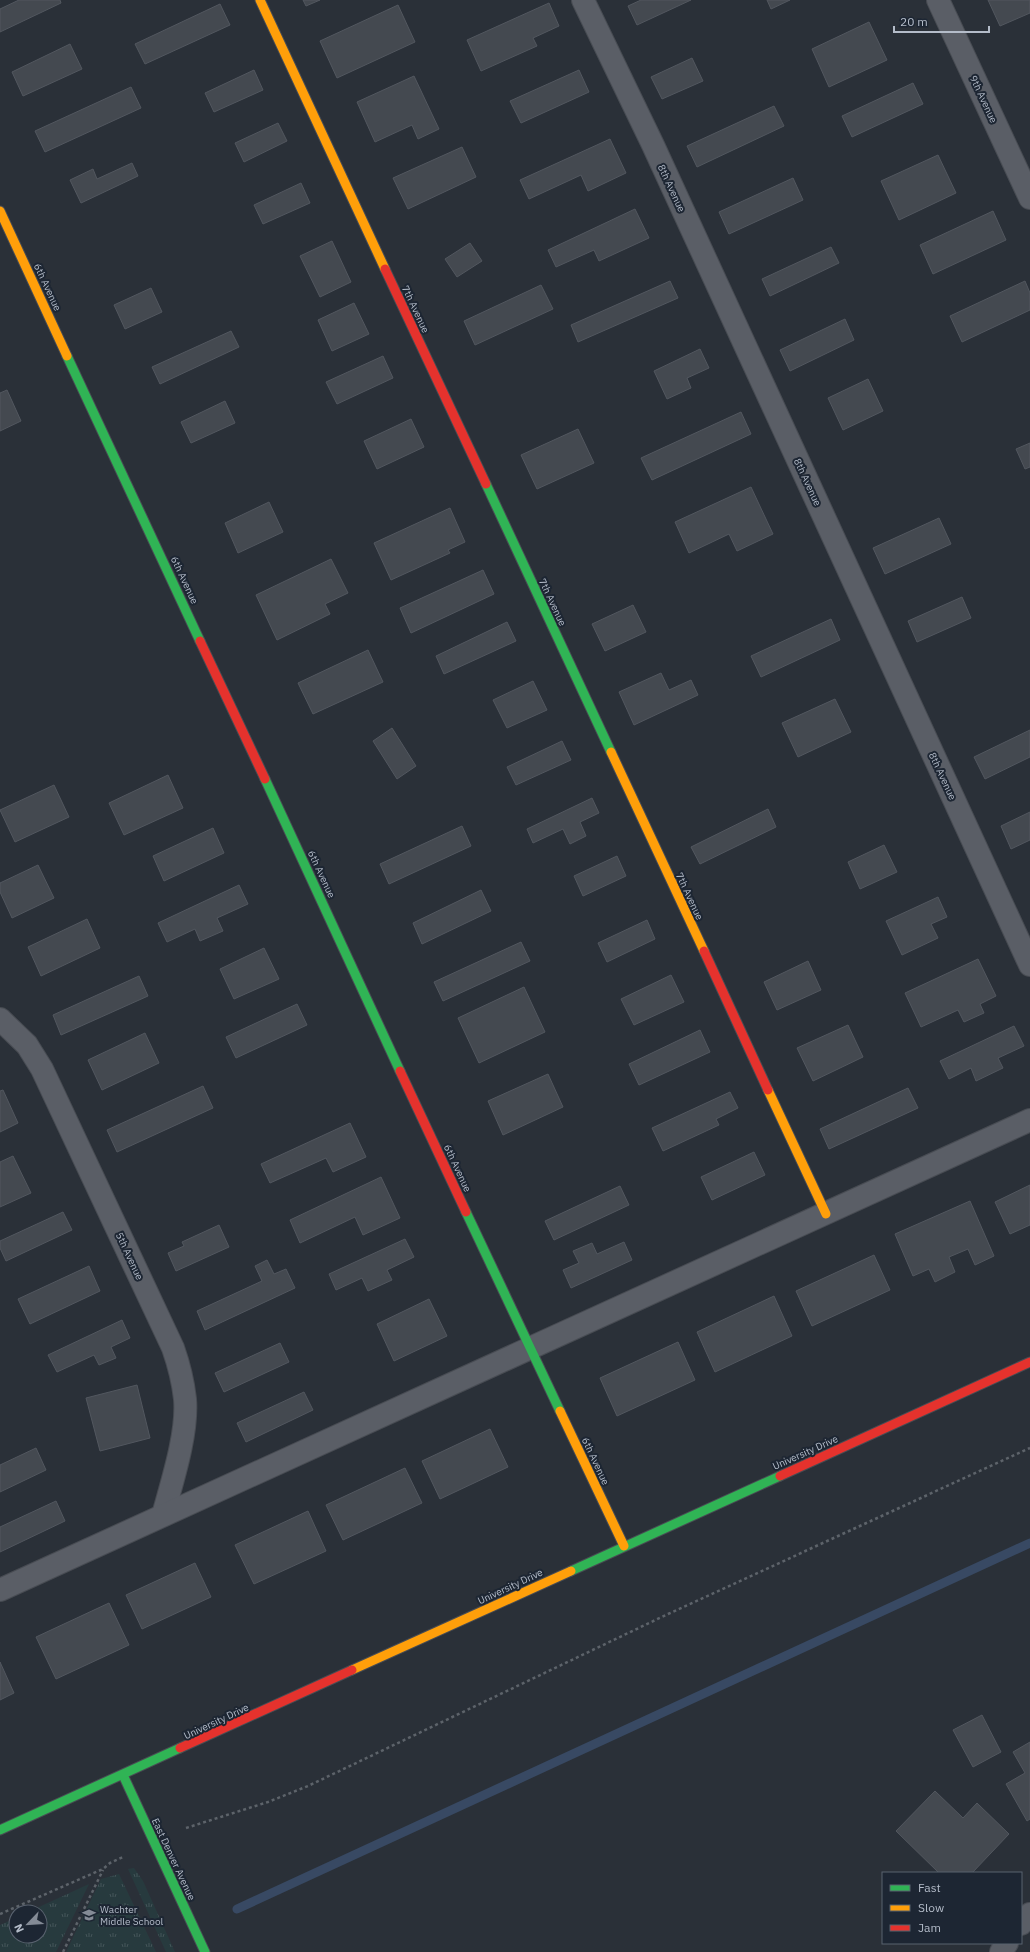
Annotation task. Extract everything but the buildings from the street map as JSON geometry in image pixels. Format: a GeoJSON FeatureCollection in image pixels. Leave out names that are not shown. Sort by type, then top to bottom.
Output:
{"type":"FeatureCollection","features":[{"type":"Feature","properties":{"kind":"street","name":"7th Avenue"},"geometry":{"type":"LineString","coordinates":[[260,0],[826,1214]]}},
{"type":"Feature","properties":{"kind":"street","name":"8th Avenue"},"geometry":{"type":"LineString","coordinates":[[583,0],[656,153],[1030,965]]}},
{"type":"Feature","properties":{"kind":"street","name":"9th Avenue"},"geometry":{"type":"LineString","coordinates":[[938,0],[1030,198]]}},
{"type":"Feature","properties":{"kind":"street","name":"6th Avenue"},"geometry":{"type":"LineString","coordinates":[[0,211],[530,1349],[624,1546]]}},
{"type":"Feature","properties":{"kind":"street","name":"5th Avenue"},"geometry":{"type":"LineString","coordinates":[[0,1019],[27,1045],[42,1069],[173,1348],[181,1372],[185,1401],[183,1428],[163,1515]]}},
{"type":"Feature","properties":{"kind":"street"},"geometry":{"type":"LineString","coordinates":[[0,1590],[1030,1120]]}},
{"type":"Feature","properties":{"kind":"street","name":"University Drive"},"geometry":{"type":"LineString","coordinates":[[0,1830],[123,1776],[1030,1362]]}},
{"type":"Feature","properties":{"kind":"street","name":"East Denver Avenue"},"geometry":{"type":"LineString","coordinates":[[123,1776],[205,1952]]}},
{"type":"Feature","properties":{"kind":"street"},"geometry":{"type":"LineString","coordinates":[[1022,1923],[1030,1914]]}},
{"type":"Feature","properties":{"kind":"path"},"geometry":{"type":"LineString","coordinates":[[186,1828],[268,1802],[308,1786],[668,1614],[1030,1448]]}},
{"type":"Feature","properties":{"kind":"path"},"geometry":{"type":"LineString","coordinates":[[0,1914],[103,1869],[110,1863],[123,1857]]}},
{"type":"Feature","properties":{"kind":"path"},"geometry":{"type":"LineString","coordinates":[[63,1952],[103,1869]]}},
{"type":"Feature","properties":{"kind":"green space"},"geometry":{"type":"Polygon","coordinates":[[[134,1868],[143,1881],[175,1952],[166,1952],[128,1869],[134,1868]]]}},
{"type":"Feature","properties":{"kind":"green space"},"geometry":{"type":"Polygon","coordinates":[[[119,1874],[156,1952],[66,1952],[101,1879],[119,1874]]]}},
{"type":"Feature","properties":{"kind":"green space"},"geometry":{"type":"Polygon","coordinates":[[[89,1884],[56,1952],[0,1952],[0,1925],[8,1922],[8,1944],[48,1944],[48,1904],[45,1904],[89,1884]]]}},
{"type":"Feature","properties":{"kind":"waterway"},"geometry":{"type":"LineString","coordinates":[[237,1909],[1030,1543]]}},
{"type":"Feature","properties":{"kind":"traffic: fast"},"geometry":{"type":"LineString","coordinates":[[67,356],[200,641]]}},
{"type":"Feature","properties":{"kind":"traffic: fast"},"geometry":{"type":"LineString","coordinates":[[486,484],[611,752]]}},
{"type":"Feature","properties":{"kind":"traffic: fast"},"geometry":{"type":"LineString","coordinates":[[265,779],[400,1071]]}},
{"type":"Feature","properties":{"kind":"traffic: fast"},"geometry":{"type":"LineString","coordinates":[[466,1212],[560,1411]]}},
{"type":"Feature","properties":{"kind":"traffic: fast"},"geometry":{"type":"LineString","coordinates":[[571,1571],[780,1476]]}},
{"type":"Feature","properties":{"kind":"traffic: fast"},"geometry":{"type":"LineString","coordinates":[[0,1830],[180,1748]]}},
{"type":"Feature","properties":{"kind":"traffic: fast"},"geometry":{"type":"LineString","coordinates":[[123,1775],[205,1952]]}},
{"type":"Feature","properties":{"kind":"traffic: slow"},"geometry":{"type":"LineString","coordinates":[[260,0],[385,269]]}},
{"type":"Feature","properties":{"kind":"traffic: slow"},"geometry":{"type":"LineString","coordinates":[[0,211],[67,356]]}},
{"type":"Feature","properties":{"kind":"traffic: slow"},"geometry":{"type":"LineString","coordinates":[[611,752],[704,951]]}},
{"type":"Feature","properties":{"kind":"traffic: slow"},"geometry":{"type":"LineString","coordinates":[[768,1090],[826,1214]]}},
{"type":"Feature","properties":{"kind":"traffic: slow"},"geometry":{"type":"LineString","coordinates":[[560,1411],[624,1546]]}},
{"type":"Feature","properties":{"kind":"traffic: slow"},"geometry":{"type":"LineString","coordinates":[[352,1670],[571,1571]]}},
{"type":"Feature","properties":{"kind":"traffic: jam"},"geometry":{"type":"LineString","coordinates":[[385,269],[486,484]]}},
{"type":"Feature","properties":{"kind":"traffic: jam"},"geometry":{"type":"LineString","coordinates":[[200,641],[265,779]]}},
{"type":"Feature","properties":{"kind":"traffic: jam"},"geometry":{"type":"LineString","coordinates":[[704,951],[768,1090]]}},
{"type":"Feature","properties":{"kind":"traffic: jam"},"geometry":{"type":"LineString","coordinates":[[400,1071],[466,1212]]}},
{"type":"Feature","properties":{"kind":"traffic: jam"},"geometry":{"type":"LineString","coordinates":[[780,1476],[1030,1362]]}},
{"type":"Feature","properties":{"kind":"traffic: jam"},"geometry":{"type":"LineString","coordinates":[[180,1748],[352,1670]]}},
{"type":"Feature","properties":{"kind":"place","name":"Wachter Middle School"},"geometry":{"type":"Point","coordinates":[89,1915]}}]}
